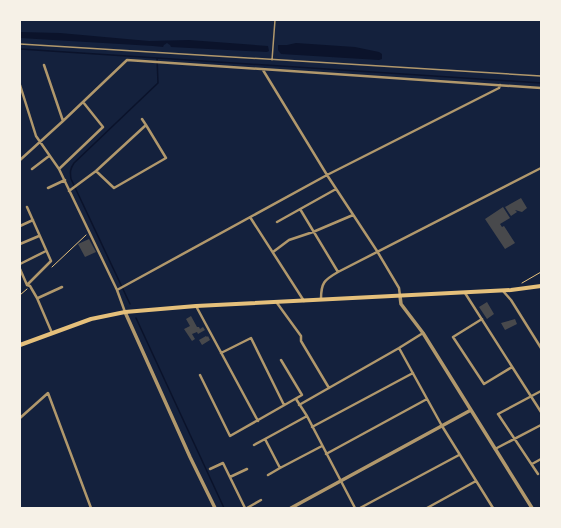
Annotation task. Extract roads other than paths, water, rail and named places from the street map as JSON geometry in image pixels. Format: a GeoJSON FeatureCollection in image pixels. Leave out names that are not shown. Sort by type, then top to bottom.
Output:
{"type":"FeatureCollection","features":[{"type":"Feature","properties":{"kind":"main road"},"geometry":{"type":"LineString","coordinates":[[20,345],[92,319],[124,312],[196,306],[503,291],[541,286]]}},
{"type":"Feature","properties":{"kind":"street"},"geometry":{"type":"LineString","coordinates":[[20,160],[127,60],[541,88]]}},
{"type":"Feature","properties":{"kind":"street"},"geometry":{"type":"LineString","coordinates":[[44,65],[63,121]]}},
{"type":"Feature","properties":{"kind":"street"},"geometry":{"type":"LineString","coordinates":[[262,70],[399,288],[401,304],[423,332],[532,508]]}},
{"type":"Feature","properties":{"kind":"street"},"geometry":{"type":"LineString","coordinates":[[20,85],[36,136],[59,168],[117,290],[124,312],[215,508]]}},
{"type":"Feature","properties":{"kind":"street"},"geometry":{"type":"LineString","coordinates":[[117,290],[327,175],[499,88],[500,85]]}},
{"type":"Feature","properties":{"kind":"street"},"geometry":{"type":"LineString","coordinates":[[59,168],[104,127],[83,102]]}},
{"type":"Feature","properties":{"kind":"street"},"geometry":{"type":"LineString","coordinates":[[96,171],[114,188],[166,158],[142,119]]}},
{"type":"Feature","properties":{"kind":"street"},"geometry":{"type":"LineString","coordinates":[[69,191],[96,171],[146,125]]}},
{"type":"Feature","properties":{"kind":"street"},"geometry":{"type":"LineString","coordinates":[[32,169],[49,156]]}},
{"type":"Feature","properties":{"kind":"street"},"geometry":{"type":"LineString","coordinates":[[321,300],[321,287],[327,279],[338,272],[541,168]]}},
{"type":"Feature","properties":{"kind":"street"},"geometry":{"type":"LineString","coordinates":[[48,188],[64,180]]}},
{"type":"Feature","properties":{"kind":"street"},"geometry":{"type":"LineString","coordinates":[[277,222],[336,189]]}},
{"type":"Feature","properties":{"kind":"street"},"geometry":{"type":"LineString","coordinates":[[27,207],[51,262],[29,286]]}},
{"type":"Feature","properties":{"kind":"street"},"geometry":{"type":"LineString","coordinates":[[300,209],[338,272]]}},
{"type":"Feature","properties":{"kind":"street"},"geometry":{"type":"LineString","coordinates":[[273,252],[289,240],[313,232],[353,215]]}},
{"type":"Feature","properties":{"kind":"street"},"geometry":{"type":"LineString","coordinates":[[250,217],[304,301]]}},
{"type":"Feature","properties":{"kind":"street"},"geometry":{"type":"LineString","coordinates":[[20,226],[32,220]]}},
{"type":"Feature","properties":{"kind":"street"},"geometry":{"type":"LineString","coordinates":[[20,244],[40,236]]}},
{"type":"Feature","properties":{"kind":"street"},"geometry":{"type":"LineString","coordinates":[[20,264],[46,251]]}},
{"type":"Feature","properties":{"kind":"street"},"geometry":{"type":"LineString","coordinates":[[20,270],[37,298],[52,333]]}},
{"type":"Feature","properties":{"kind":"street"},"geometry":{"type":"LineString","coordinates":[[37,298],[62,287]]}},
{"type":"Feature","properties":{"kind":"street"},"geometry":{"type":"LineString","coordinates":[[503,291],[511,300],[541,348]]}},
{"type":"Feature","properties":{"kind":"street"},"geometry":{"type":"LineString","coordinates":[[465,293],[541,412]]}},
{"type":"Feature","properties":{"kind":"street"},"geometry":{"type":"LineString","coordinates":[[277,302],[301,336],[301,341],[329,388]]}},
{"type":"Feature","properties":{"kind":"street"},"geometry":{"type":"LineString","coordinates":[[196,306],[258,421]]}},
{"type":"Feature","properties":{"kind":"street"},"geometry":{"type":"LineString","coordinates":[[482,319],[453,337],[484,384],[512,367]]}},
{"type":"Feature","properties":{"kind":"street"},"geometry":{"type":"LineString","coordinates":[[299,405],[399,348],[423,332]]}},
{"type":"Feature","properties":{"kind":"street"},"geometry":{"type":"LineString","coordinates":[[221,353],[251,338],[284,405]]}},
{"type":"Feature","properties":{"kind":"street"},"geometry":{"type":"LineString","coordinates":[[399,348],[459,455],[493,508]]}},
{"type":"Feature","properties":{"kind":"street"},"geometry":{"type":"LineString","coordinates":[[200,375],[230,436],[302,396],[281,360]]}},
{"type":"Feature","properties":{"kind":"street"},"geometry":{"type":"LineString","coordinates":[[312,427],[413,373]]}},
{"type":"Feature","properties":{"kind":"street"},"geometry":{"type":"LineString","coordinates":[[538,474],[498,414],[541,392]]}},
{"type":"Feature","properties":{"kind":"street"},"geometry":{"type":"LineString","coordinates":[[20,418],[48,393],[91,508]]}},
{"type":"Feature","properties":{"kind":"street"},"geometry":{"type":"LineString","coordinates":[[296,399],[307,416],[355,508]]}},
{"type":"Feature","properties":{"kind":"street"},"geometry":{"type":"LineString","coordinates":[[326,454],[427,399]]}},
{"type":"Feature","properties":{"kind":"street"},"geometry":{"type":"LineString","coordinates":[[291,508],[471,410]]}},
{"type":"Feature","properties":{"kind":"street"},"geometry":{"type":"LineString","coordinates":[[254,445],[307,416]]}},
{"type":"Feature","properties":{"kind":"street"},"geometry":{"type":"LineString","coordinates":[[495,449],[541,425]]}},
{"type":"Feature","properties":{"kind":"street"},"geometry":{"type":"LineString","coordinates":[[265,439],[280,468]]}},
{"type":"Feature","properties":{"kind":"street"},"geometry":{"type":"LineString","coordinates":[[268,475],[322,446]]}},
{"type":"Feature","properties":{"kind":"street"},"geometry":{"type":"LineString","coordinates":[[360,508],[459,455]]}},
{"type":"Feature","properties":{"kind":"street"},"geometry":{"type":"LineString","coordinates":[[532,464],[541,459]]}},
{"type":"Feature","properties":{"kind":"street"},"geometry":{"type":"LineString","coordinates":[[210,469],[223,463],[246,508],[261,500]]}},
{"type":"Feature","properties":{"kind":"street"},"geometry":{"type":"LineString","coordinates":[[230,477],[247,469]]}},
{"type":"Feature","properties":{"kind":"street"},"geometry":{"type":"LineString","coordinates":[[426,508],[476,481]]}},
{"type":"Feature","properties":{"kind":"lane"},"geometry":{"type":"LineString","coordinates":[[272,60],[275,20]]}},
{"type":"Feature","properties":{"kind":"lane"},"geometry":{"type":"LineString","coordinates":[[20,44],[541,76]]}},
{"type":"Feature","properties":{"kind":"water"},"geometry":{"type":"Polygon","coordinates":[[[20,32],[60,33],[149,41],[189,40],[268,46],[269,51],[171,47],[167,43],[163,47],[20,38],[20,32]]]}},
{"type":"Feature","properties":{"kind":"water"},"geometry":{"type":"Polygon","coordinates":[[[296,43],[355,47],[379,52],[382,54],[382,59],[281,54],[278,50],[278,45],[296,43]]]}},
{"type":"Feature","properties":{"kind":"waterway"},"geometry":{"type":"LineString","coordinates":[[20,49],[541,83]]}},
{"type":"Feature","properties":{"kind":"waterway"},"geometry":{"type":"LineString","coordinates":[[130,304],[70,174],[74,163],[158,83],[157,58]]}},
{"type":"Feature","properties":{"kind":"waterway"},"geometry":{"type":"LineString","coordinates":[[136,318],[224,508]]}}]}
